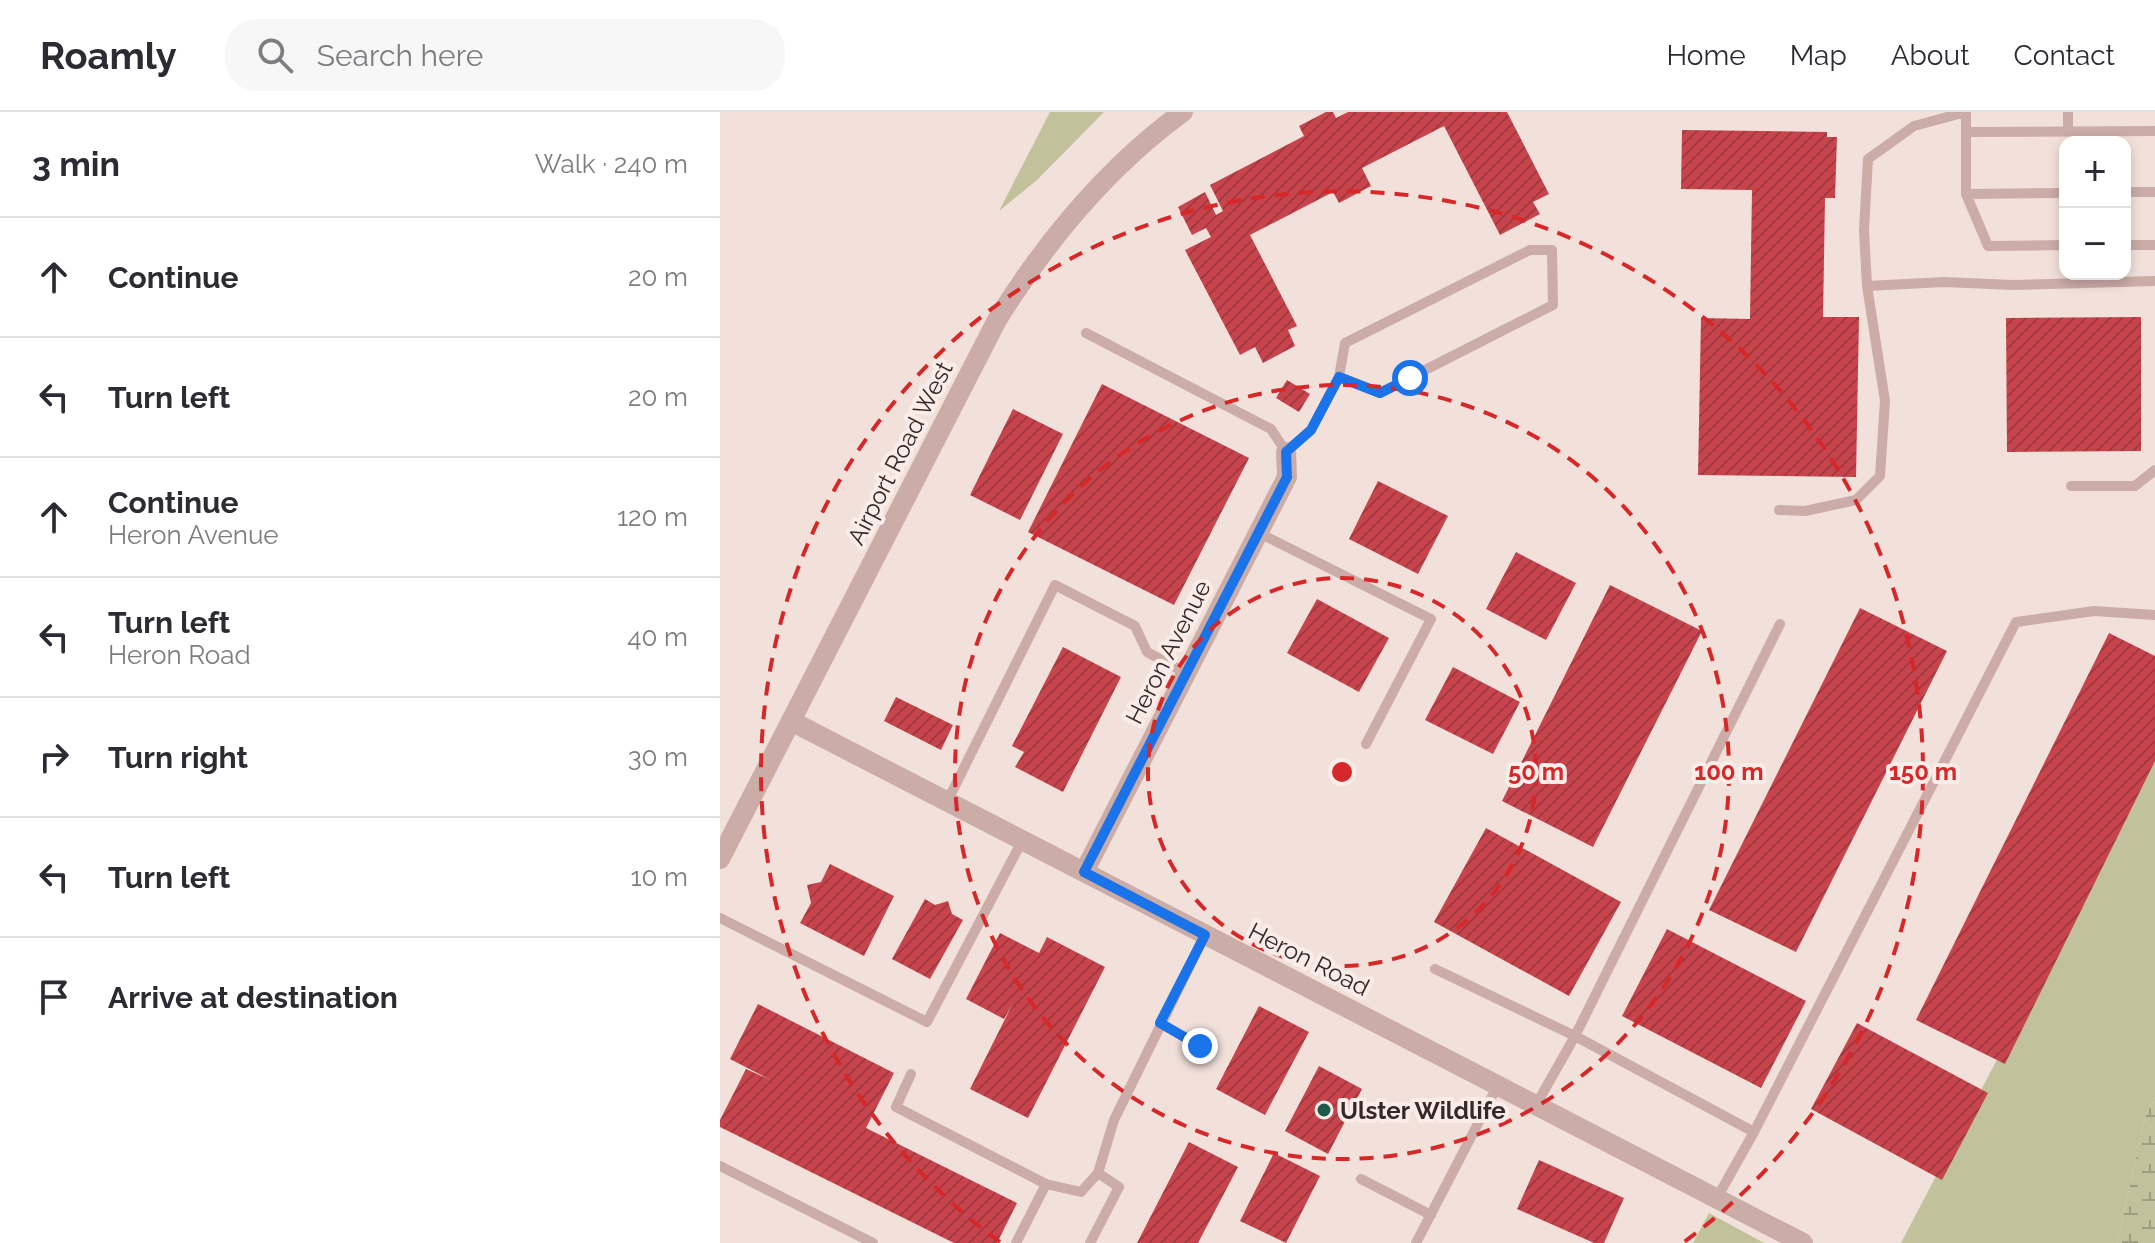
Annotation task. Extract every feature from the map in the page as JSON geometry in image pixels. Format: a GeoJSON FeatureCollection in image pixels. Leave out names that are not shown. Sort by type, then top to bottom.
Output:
{"type":"FeatureCollection","features":[{"type":"Feature","properties":{"kind":"street","name":"Airport Road West"},"geometry":{"type":"LineString","coordinates":[[720,859],[997,320],[1056,234],[1090,195],[1126,158],[1183,112]]}},
{"type":"Feature","properties":{"kind":"street","name":"Heron Avenue"},"geometry":{"type":"LineString","coordinates":[[1084,872],[1287,477],[1286,452]]}},
{"type":"Feature","properties":{"kind":"street","name":"Heron Road"},"geometry":{"type":"LineString","coordinates":[[791,721],[1803,1243]]}},
{"type":"Feature","properties":{"kind":"lane"},"geometry":{"type":"LineString","coordinates":[[1779,510],[1805,511],[1856,500],[1880,476],[1885,401],[1867,286],[1864,230],[1868,159],[1914,126],[1966,112],[1966,194],[1988,246],[2059,245]]}},
{"type":"Feature","properties":{"kind":"lane"},"geometry":{"type":"LineString","coordinates":[[2068,112],[2068,132]]}},
{"type":"Feature","properties":{"kind":"lane"},"geometry":{"type":"LineString","coordinates":[[1966,132],[2155,131]]}},
{"type":"Feature","properties":{"kind":"lane"},"geometry":{"type":"LineString","coordinates":[[2131,192],[2155,192]]}},
{"type":"Feature","properties":{"kind":"lane"},"geometry":{"type":"LineString","coordinates":[[1966,194],[2059,193]]}},
{"type":"Feature","properties":{"kind":"lane"},"geometry":{"type":"LineString","coordinates":[[2131,245],[2155,245]]}},
{"type":"Feature","properties":{"kind":"lane"},"geometry":{"type":"LineString","coordinates":[[1086,333],[1271,429],[1286,452],[1311,430],[1339,377],[1345,343],[1530,250],[1552,250],[1553,305],[1380,393],[1339,377]]}},
{"type":"Feature","properties":{"kind":"lane"},"geometry":{"type":"LineString","coordinates":[[1867,286],[1944,282],[2013,285],[2155,281]]}},
{"type":"Feature","properties":{"kind":"lane"},"geometry":{"type":"LineString","coordinates":[[2071,486],[2135,486],[2155,470]]}},
{"type":"Feature","properties":{"kind":"lane"},"geometry":{"type":"LineString","coordinates":[[1259,533],[1431,619],[1366,744]]}},
{"type":"Feature","properties":{"kind":"lane"},"geometry":{"type":"LineString","coordinates":[[947,802],[1055,585],[1135,626],[1147,652],[1186,673]]}},
{"type":"Feature","properties":{"kind":"lane"},"geometry":{"type":"LineString","coordinates":[[1717,1198],[1754,1132],[2016,622],[2094,611],[2155,615]]}},
{"type":"Feature","properties":{"kind":"lane"},"geometry":{"type":"LineString","coordinates":[[1536,1105],[1575,1036],[1780,624]]}},
{"type":"Feature","properties":{"kind":"lane"},"geometry":{"type":"LineString","coordinates":[[720,918],[927,1022],[1022,841]]}},
{"type":"Feature","properties":{"kind":"lane"},"geometry":{"type":"LineString","coordinates":[[911,1074],[896,1107],[1046,1184],[1081,1192],[1098,1173],[1114,1120],[1205,935]]}},
{"type":"Feature","properties":{"kind":"lane"},"geometry":{"type":"LineString","coordinates":[[1435,969],[1575,1036],[1754,1132]]}},
{"type":"Feature","properties":{"kind":"lane"},"geometry":{"type":"LineString","coordinates":[[1160,1023],[1200,1046]]}},
{"type":"Feature","properties":{"kind":"lane"},"geometry":{"type":"LineString","coordinates":[[1416,1243],[1498,1085]]}},
{"type":"Feature","properties":{"kind":"lane"},"geometry":{"type":"LineString","coordinates":[[720,1166],[873,1243]]}},
{"type":"Feature","properties":{"kind":"lane"},"geometry":{"type":"LineString","coordinates":[[1090,1243],[1119,1187],[1098,1173]]}},
{"type":"Feature","properties":{"kind":"lane"},"geometry":{"type":"LineString","coordinates":[[1361,1179],[1431,1215]]}},
{"type":"Feature","properties":{"kind":"lane"},"geometry":{"type":"LineString","coordinates":[[1016,1243],[1046,1184]]}},
{"type":"Feature","properties":{"kind":"green space"},"geometry":{"type":"Polygon","coordinates":[[[1050,112],[1104,112],[1037,180],[999,211],[1050,112]]]}},
{"type":"Feature","properties":{"kind":"green space"},"geometry":{"type":"Polygon","coordinates":[[[2155,758],[2155,1097],[2146,1114],[2117,1243],[1901,1243],[2155,758]]]}},
{"type":"Feature","properties":{"kind":"green space"},"geometry":{"type":"Polygon","coordinates":[[[2155,1097],[2155,1243],[2117,1243],[2146,1114],[2155,1097]]]}},
{"type":"Feature","properties":{"kind":"green space"},"geometry":{"type":"Polygon","coordinates":[[[1709,1213],[1764,1243],[1693,1243],[1709,1213]]]}},
{"type":"Feature","properties":{"kind":"building"},"geometry":{"type":"Polygon","coordinates":[[[1326,112],[1333,112],[1336,118],[1348,112],[1507,112],[1549,194],[1533,202],[1540,214],[1500,235],[1444,126],[1362,168],[1371,186],[1339,203],[1333,192],[1250,235],[1297,326],[1288,330],[1295,346],[1263,363],[1255,347],[1240,355],[1185,250],[1211,237],[1206,228],[1192,235],[1178,207],[1205,192],[1216,215],[1223,211],[1210,185],[1304,136],[1299,126],[1326,112]]]}},
{"type":"Feature","properties":{"kind":"building"},"geometry":{"type":"Polygon","coordinates":[[[1682,130],[1827,132],[1827,137],[1837,137],[1835,198],[1825,198],[1823,317],[1859,317],[1856,477],[1698,475],[1701,318],[1750,319],[1752,190],[1681,189],[1682,130]]]}},
{"type":"Feature","properties":{"kind":"building"},"geometry":{"type":"Polygon","coordinates":[[[2141,317],[2141,451],[2007,452],[2006,318],[2141,317]]]}},
{"type":"Feature","properties":{"kind":"building"},"geometry":{"type":"Polygon","coordinates":[[[1287,380],[1310,394],[1299,412],[1276,398],[1287,380]]]}},
{"type":"Feature","properties":{"kind":"building"},"geometry":{"type":"Polygon","coordinates":[[[1102,384],[1249,458],[1174,605],[1028,532],[1102,384]]]}},
{"type":"Feature","properties":{"kind":"building"},"geometry":{"type":"Polygon","coordinates":[[[1013,409],[1063,434],[1020,520],[970,495],[1013,409]]]}},
{"type":"Feature","properties":{"kind":"building"},"geometry":{"type":"Polygon","coordinates":[[[1378,481],[1448,516],[1418,574],[1349,539],[1378,481]]]}},
{"type":"Feature","properties":{"kind":"building"},"geometry":{"type":"Polygon","coordinates":[[[1516,552],[1576,583],[1546,640],[1486,609],[1516,552]]]}},
{"type":"Feature","properties":{"kind":"building"},"geometry":{"type":"Polygon","coordinates":[[[1610,585],[1702,631],[1593,847],[1502,801],[1610,585]]]}},
{"type":"Feature","properties":{"kind":"building"},"geometry":{"type":"Polygon","coordinates":[[[1317,599],[1389,638],[1359,692],[1287,653],[1317,599]]]}},
{"type":"Feature","properties":{"kind":"building"},"geometry":{"type":"Polygon","coordinates":[[[1860,608],[1947,651],[1796,952],[1709,910],[1860,608]]]}},
{"type":"Feature","properties":{"kind":"building"},"geometry":{"type":"Polygon","coordinates":[[[2109,633],[2155,656],[2155,761],[2005,1064],[1916,1020],[2109,633]]]}},
{"type":"Feature","properties":{"kind":"building"},"geometry":{"type":"Polygon","coordinates":[[[1063,647],[1121,677],[1063,792],[1015,767],[1024,752],[1012,746],[1063,647]]]}},
{"type":"Feature","properties":{"kind":"building"},"geometry":{"type":"Polygon","coordinates":[[[1453,667],[1520,702],[1493,754],[1425,720],[1453,667]]]}},
{"type":"Feature","properties":{"kind":"building"},"geometry":{"type":"Polygon","coordinates":[[[896,697],[953,725],[941,750],[884,721],[896,697]]]}},
{"type":"Feature","properties":{"kind":"building"},"geometry":{"type":"Polygon","coordinates":[[[1486,828],[1621,902],[1569,996],[1434,922],[1486,828]]]}},
{"type":"Feature","properties":{"kind":"building"},"geometry":{"type":"Polygon","coordinates":[[[830,864],[894,896],[864,956],[800,923],[811,903],[807,885],[821,882],[830,864]]]}},
{"type":"Feature","properties":{"kind":"building"},"geometry":{"type":"Polygon","coordinates":[[[925,899],[935,905],[948,901],[952,914],[963,920],[930,979],[892,959],[925,899]]]}},
{"type":"Feature","properties":{"kind":"building"},"geometry":{"type":"Polygon","coordinates":[[[1667,929],[1806,1001],[1761,1088],[1622,1016],[1667,929]]]}},
{"type":"Feature","properties":{"kind":"building"},"geometry":{"type":"Polygon","coordinates":[[[1000,933],[1039,953],[1047,937],[1105,967],[1028,1118],[970,1089],[1013,1003],[1004,1019],[966,999],[1000,933]]]}},
{"type":"Feature","properties":{"kind":"building"},"geometry":{"type":"Polygon","coordinates":[[[758,1004],[894,1073],[866,1128],[1017,1203],[997,1243],[954,1243],[720,1127],[720,1120],[746,1069],[771,1080],[730,1059],[758,1004]]]}},
{"type":"Feature","properties":{"kind":"building"},"geometry":{"type":"Polygon","coordinates":[[[1259,1006],[1309,1032],[1265,1115],[1216,1089],[1259,1006]]]}},
{"type":"Feature","properties":{"kind":"building"},"geometry":{"type":"Polygon","coordinates":[[[1857,1023],[1988,1093],[1942,1180],[1811,1109],[1857,1023]]]}},
{"type":"Feature","properties":{"kind":"building","name":"Ulster Wildlife"},"geometry":{"type":"Polygon","coordinates":[[[1319,1066],[1362,1089],[1328,1154],[1285,1131],[1319,1066]]]}},
{"type":"Feature","properties":{"kind":"building"},"geometry":{"type":"Polygon","coordinates":[[[1189,1142],[1238,1167],[1198,1243],[1137,1243],[1189,1142]]]}},
{"type":"Feature","properties":{"kind":"building"},"geometry":{"type":"Polygon","coordinates":[[[1274,1153],[1320,1176],[1286,1243],[1240,1221],[1274,1153]]]}},
{"type":"Feature","properties":{"kind":"building"},"geometry":{"type":"Polygon","coordinates":[[[1539,1160],[1624,1198],[1604,1243],[1594,1243],[1517,1209],[1539,1160]]]}},
{"type":"Feature","properties":{"kind":"place","name":"Ulster Wildlife"},"geometry":{"type":"Point","coordinates":[1324,1110]}},
{"type":"Feature","properties":{"kind":"route"},"geometry":{"type":"LineString","coordinates":[[1200,1046],[1160,1023],[1205,935],[1084,872],[1287,477],[1286,452],[1311,430],[1339,377],[1380,393],[1410,378]]}}]}
